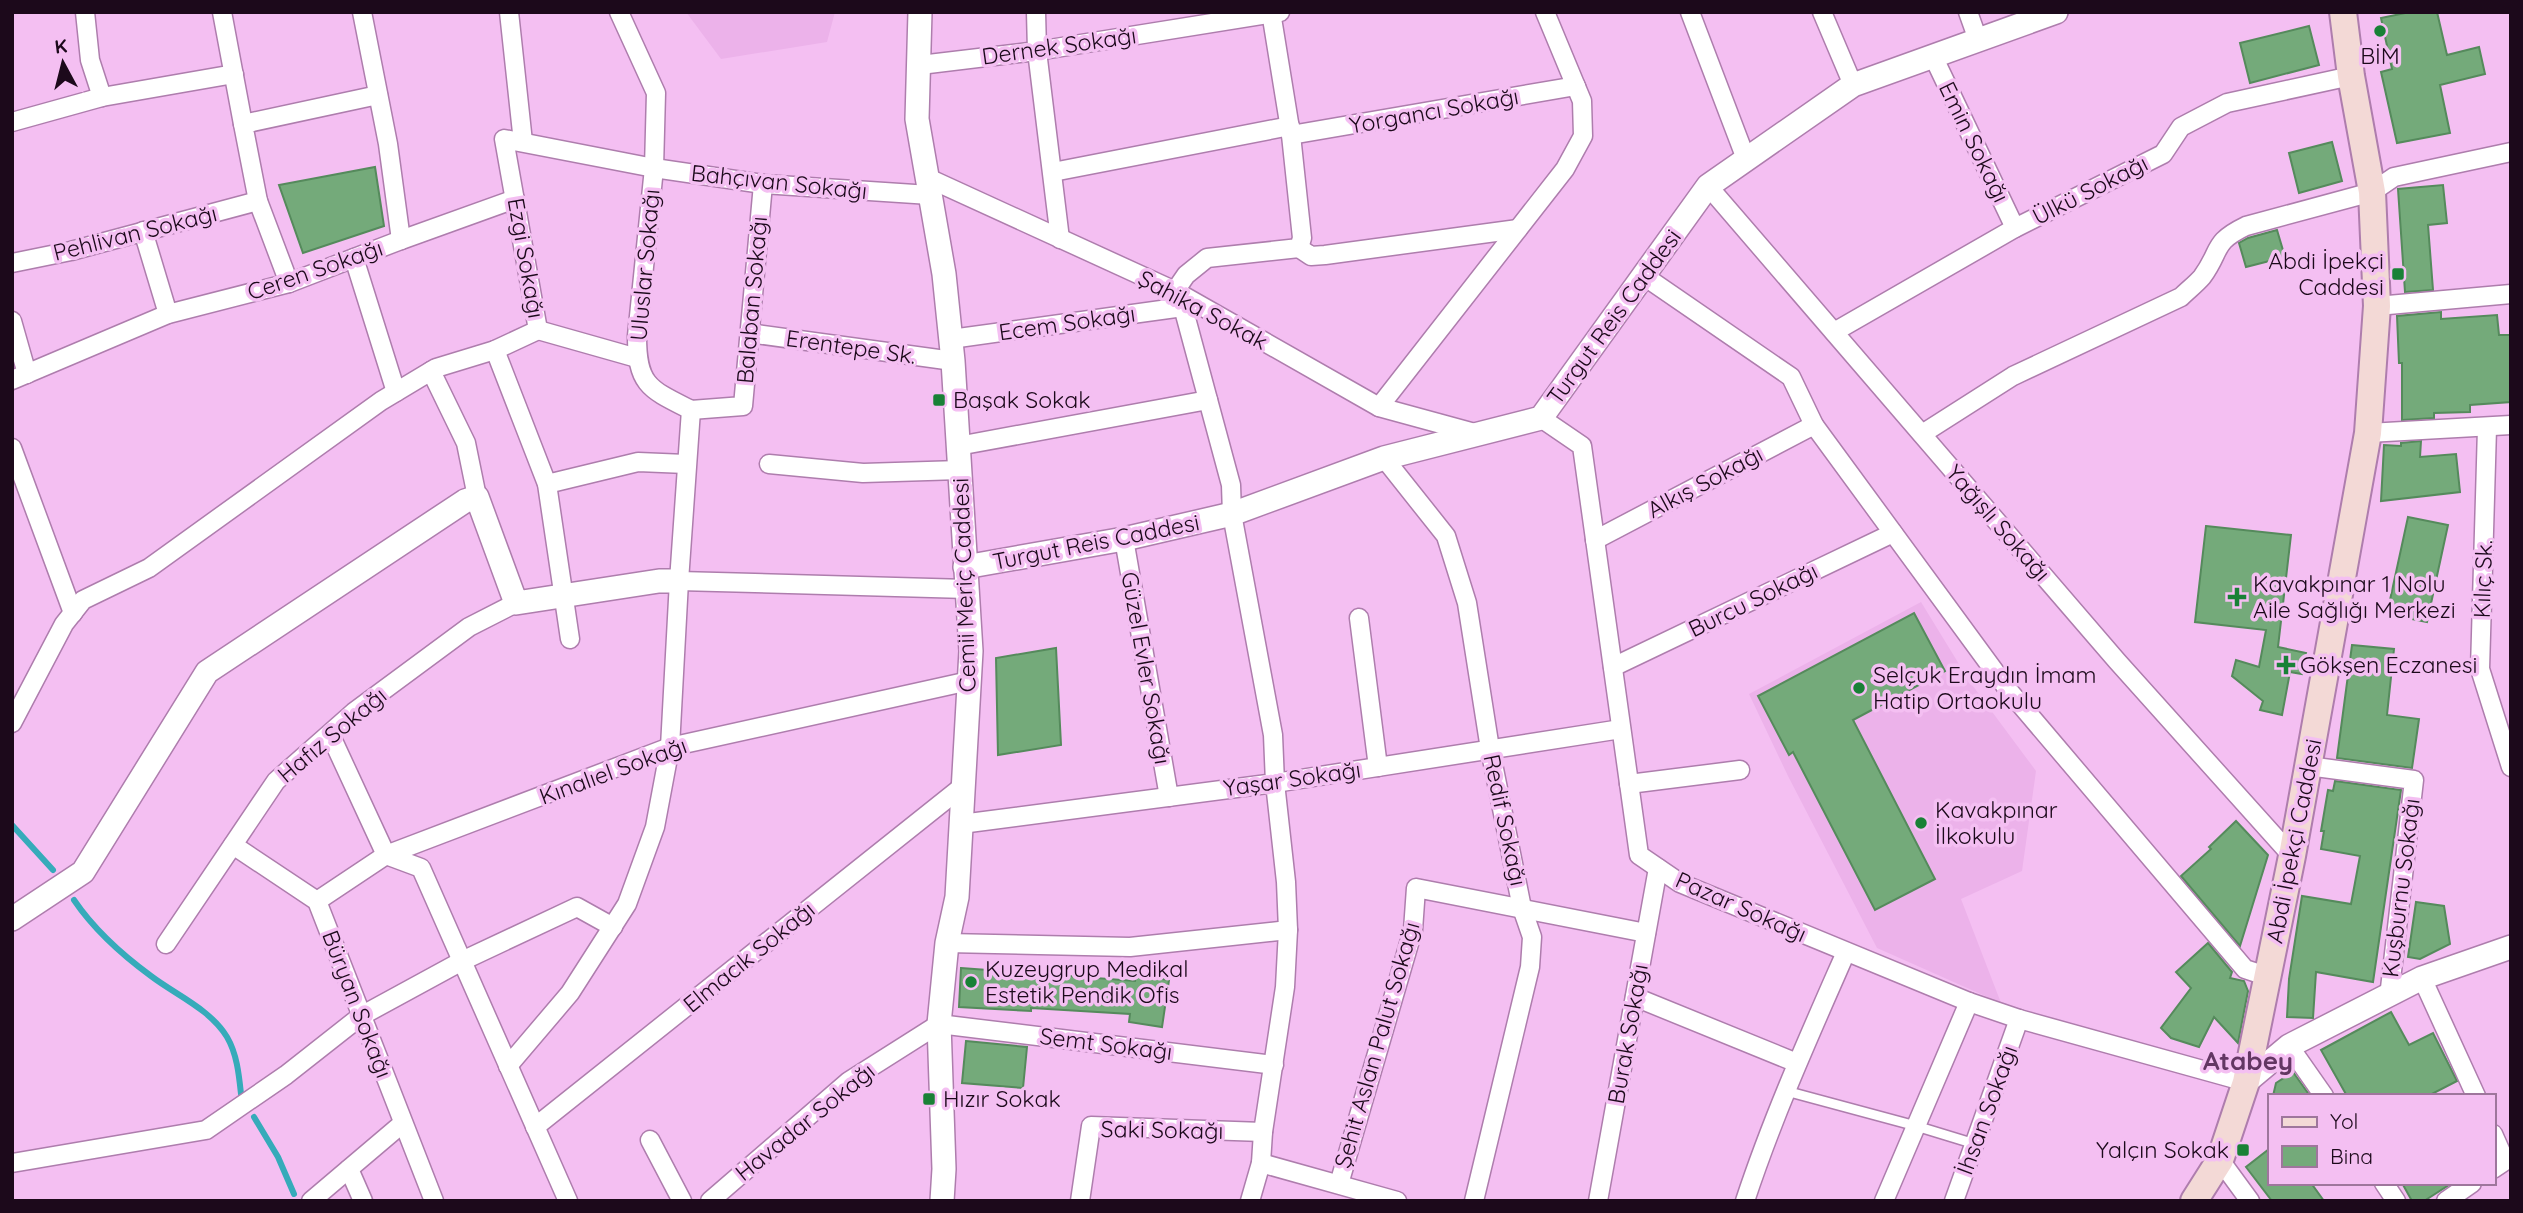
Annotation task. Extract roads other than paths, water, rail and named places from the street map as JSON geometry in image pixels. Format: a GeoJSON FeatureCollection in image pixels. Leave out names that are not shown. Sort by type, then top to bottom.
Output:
{"type":"FeatureCollection","features":[{"type":"Feature","properties":{"kind":"main road","name":"Abdi İpekçi Caddesi"},"geometry":{"type":"LineString","coordinates":[[2194,1201],[2221,1160],[2246,1082],[2292,856],[2368,433],[2377,306],[2372,192],[2351,76],[2343,12]]}},
{"type":"Feature","properties":{"kind":"street"},"geometry":{"type":"LineString","coordinates":[[85,12],[90,60],[102,97]]}},
{"type":"Feature","properties":{"kind":"street"},"geometry":{"type":"LineString","coordinates":[[222,12],[258,201],[289,283]]}},
{"type":"Feature","properties":{"kind":"street","name":"Ceren Sokağı"},"geometry":{"type":"LineString","coordinates":[[20,377],[168,314],[289,283],[401,240],[388,144],[362,12]]}},
{"type":"Feature","properties":{"kind":"street"},"geometry":{"type":"LineString","coordinates":[[509,12],[523,142]]}},
{"type":"Feature","properties":{"kind":"street","name":"Uluslar Sokağı"},"geometry":{"type":"LineString","coordinates":[[619,12],[656,93],[654,168],[636,336],[637,358],[643,378],[657,393],[691,410]]}},
{"type":"Feature","properties":{"kind":"street","name":"Cemii Meriç Caddesi"},"geometry":{"type":"LineString","coordinates":[[920,12],[917,119],[944,274],[952,350],[971,651],[957,897],[947,943],[939,1024],[944,1170],[942,1201]]}},
{"type":"Feature","properties":{"kind":"street"},"geometry":{"type":"LineString","coordinates":[[1036,12],[1037,51],[1060,239]]}},
{"type":"Feature","properties":{"kind":"street"},"geometry":{"type":"LineString","coordinates":[[1379,407],[1565,169],[1583,136],[1582,101],[1545,12]]}},
{"type":"Feature","properties":{"kind":"street"},"geometry":{"type":"LineString","coordinates":[[1690,12],[1746,159]]}},
{"type":"Feature","properties":{"kind":"street"},"geometry":{"type":"LineString","coordinates":[[1822,12],[1853,85]]}},
{"type":"Feature","properties":{"kind":"street","name":"Turgut Reis Caddesi"},"geometry":{"type":"LineString","coordinates":[[966,578],[1232,514],[1384,458],[1541,418],[1708,186],[1853,85],[2056,12]]}},
{"type":"Feature","properties":{"kind":"street"},"geometry":{"type":"LineString","coordinates":[[1275,13],[1302,238],[1299,248]]}},
{"type":"Feature","properties":{"kind":"street","name":"Dernek Sokağı"},"geometry":{"type":"LineString","coordinates":[[920,65],[1037,51],[1275,13]]}},
{"type":"Feature","properties":{"kind":"street"},"geometry":{"type":"LineString","coordinates":[[1971,14],[1978,40]]}},
{"type":"Feature","properties":{"kind":"street","name":"Emin Sokağı"},"geometry":{"type":"LineString","coordinates":[[1933,56],[2015,228]]}},
{"type":"Feature","properties":{"kind":"street"},"geometry":{"type":"LineString","coordinates":[[12,122],[102,97],[234,74]]}},
{"type":"Feature","properties":{"kind":"street","name":"Ülkü Sokağı"},"geometry":{"type":"LineString","coordinates":[[1834,332],[2015,228],[2163,154],[2181,127],[2227,103],[2351,76]]}},
{"type":"Feature","properties":{"kind":"street","name":"Yorgancı Sokağı"},"geometry":{"type":"LineString","coordinates":[[1053,172],[1576,86]]}},
{"type":"Feature","properties":{"kind":"street"},"geometry":{"type":"LineString","coordinates":[[243,124],[378,95]]}},
{"type":"Feature","properties":{"kind":"street","name":"Bahçıvan Sokağı"},"geometry":{"type":"LineString","coordinates":[[504,139],[654,168],[763,184],[929,187]]}},
{"type":"Feature","properties":{"kind":"street","name":"Ezgi Sokağı"},"geometry":{"type":"LineString","coordinates":[[12,723],[64,624],[83,600],[149,568],[381,401],[431,371],[495,350],[538,330],[504,139]]}},
{"type":"Feature","properties":{"kind":"street"},"geometry":{"type":"LineString","coordinates":[[1922,434],[2013,376],[2181,297],[2200,279],[2226,235],[2246,226],[2372,192],[2394,177],[2511,152]]}},
{"type":"Feature","properties":{"kind":"street","name":"Balaban Sokağı"},"geometry":{"type":"LineString","coordinates":[[691,410],[743,406],[763,184]]}},
{"type":"Feature","properties":{"kind":"street","name":"Yağışlı Sokağı"},"geometry":{"type":"LineString","coordinates":[[1708,186],[2117,661],[2292,856]]}},
{"type":"Feature","properties":{"kind":"street","name":"Şahika Sokak"},"geometry":{"type":"LineString","coordinates":[[929,187],[1060,239],[1179,299],[1379,407],[1478,434]]}},
{"type":"Feature","properties":{"kind":"street"},"geometry":{"type":"LineString","coordinates":[[401,240],[515,199]]}},
{"type":"Feature","properties":{"kind":"street","name":"Pehlivan Sokağı"},"geometry":{"type":"LineString","coordinates":[[12,263],[258,201]]}},
{"type":"Feature","properties":{"kind":"street"},"geometry":{"type":"LineString","coordinates":[[1250,1201],[1262,1163],[1285,987],[1288,930],[1286,882],[1275,783],[1273,735],[1232,514],[1231,485],[1179,299],[1186,275],[1207,258],[1299,248],[1311,256],[1325,256],[1518,229]]}},
{"type":"Feature","properties":{"kind":"street"},"geometry":{"type":"LineString","coordinates":[[143,232],[168,314]]}},
{"type":"Feature","properties":{"kind":"street"},"geometry":{"type":"LineString","coordinates":[[354,258],[396,392]]}},
{"type":"Feature","properties":{"kind":"street"},"geometry":{"type":"LineString","coordinates":[[1644,276],[1791,377],[1814,425],[2008,691],[2245,969],[2269,977]]}},
{"type":"Feature","properties":{"kind":"street"},"geometry":{"type":"LineString","coordinates":[[2377,306],[2511,295]]}},
{"type":"Feature","properties":{"kind":"street","name":"Ecem Sokağı"},"geometry":{"type":"LineString","coordinates":[[952,350],[1179,299]]}},
{"type":"Feature","properties":{"kind":"street"},"geometry":{"type":"LineString","coordinates":[[12,321],[20,377]]}},
{"type":"Feature","properties":{"kind":"street"},"geometry":{"type":"LineString","coordinates":[[538,330],[637,358]]}},
{"type":"Feature","properties":{"kind":"street","name":"Erentepe Sk."},"geometry":{"type":"LineString","coordinates":[[750,333],[952,350]]}},
{"type":"Feature","properties":{"kind":"street"},"geometry":{"type":"LineString","coordinates":[[495,350],[548,484],[570,639]]}},
{"type":"Feature","properties":{"kind":"street"},"geometry":{"type":"LineString","coordinates":[[431,371],[466,443],[477,496],[516,603],[659,581],[966,578]]}},
{"type":"Feature","properties":{"kind":"street"},"geometry":{"type":"LineString","coordinates":[[958,446],[1208,400]]}},
{"type":"Feature","properties":{"kind":"street"},"geometry":{"type":"LineString","coordinates":[[508,1066],[570,993],[613,927],[627,904],[655,827],[670,747],[678,581],[691,410]]}},
{"type":"Feature","properties":{"kind":"street","name":"Pazar Sokağı"},"geometry":{"type":"LineString","coordinates":[[1541,418],[1582,446],[1639,855],[1680,883],[1969,1002],[2020,1019],[2246,1082]]}},
{"type":"Feature","properties":{"kind":"street","name":"Alkış Sokağı"},"geometry":{"type":"LineString","coordinates":[[1595,540],[1814,425]]}},
{"type":"Feature","properties":{"kind":"street"},"geometry":{"type":"LineString","coordinates":[[2368,433],[2511,425]]}},
{"type":"Feature","properties":{"kind":"street","name":"Kılıç Sk."},"geometry":{"type":"LineString","coordinates":[[2487,428],[2480,669],[2511,767]]}},
{"type":"Feature","properties":{"kind":"street"},"geometry":{"type":"LineString","coordinates":[[12,448],[16,473],[73,613]]}},
{"type":"Feature","properties":{"kind":"street","name":"Redif Sokağı"},"geometry":{"type":"LineString","coordinates":[[1384,458],[1447,536],[1467,603],[1490,749],[1522,908],[1532,937],[1530,967],[1474,1201]]}},
{"type":"Feature","properties":{"kind":"street"},"geometry":{"type":"LineString","coordinates":[[548,484],[638,462],[686,464]]}},
{"type":"Feature","properties":{"kind":"street"},"geometry":{"type":"LineString","coordinates":[[769,464],[863,473],[960,470]]}},
{"type":"Feature","properties":{"kind":"street"},"geometry":{"type":"LineString","coordinates":[[12,919],[83,872],[207,672],[465,501],[477,496]]}},
{"type":"Feature","properties":{"kind":"street","name":"Burcu Sokağı"},"geometry":{"type":"LineString","coordinates":[[1613,667],[1893,533]]}},
{"type":"Feature","properties":{"kind":"street","name":"Güzel Evler Sokağı"},"geometry":{"type":"LineString","coordinates":[[1124,540],[1169,797]]}},
{"type":"Feature","properties":{"kind":"street","name":"Hafız Sokağı"},"geometry":{"type":"LineString","coordinates":[[166,944],[276,781],[355,712],[469,627],[516,603]]}},
{"type":"Feature","properties":{"kind":"street"},"geometry":{"type":"LineString","coordinates":[[1359,618],[1378,767]]}},
{"type":"Feature","properties":{"kind":"street","name":"Kınalıel Sokağı"},"geometry":{"type":"LineString","coordinates":[[317,901],[386,855],[670,747],[969,681]]}},
{"type":"Feature","properties":{"kind":"street","name":"Yaşar Sokağı"},"geometry":{"type":"LineString","coordinates":[[961,824],[1275,783],[1621,729]]}},
{"type":"Feature","properties":{"kind":"street"},"geometry":{"type":"LineString","coordinates":[[330,734],[386,855],[421,868],[568,1201]]}},
{"type":"Feature","properties":{"kind":"street","name":"Kuşburnu Sokağı"},"geometry":{"type":"LineString","coordinates":[[2308,766],[2414,779],[2389,997]]}},
{"type":"Feature","properties":{"kind":"street"},"geometry":{"type":"LineString","coordinates":[[1629,784],[1740,770]]}},
{"type":"Feature","properties":{"kind":"street","name":"Elmacık Sokağı"},"geometry":{"type":"LineString","coordinates":[[535,1127],[963,786]]}},
{"type":"Feature","properties":{"kind":"street","name":"Büryan Sokağı"},"geometry":{"type":"LineString","coordinates":[[233,845],[317,901],[434,1201]]}},
{"type":"Feature","properties":{"kind":"street","name":"Burak Sokağı"},"geometry":{"type":"LineString","coordinates":[[1598,1201],[1658,868]]}},
{"type":"Feature","properties":{"kind":"street","name":"Şehit Aslan Palut Sokağı"},"geometry":{"type":"LineString","coordinates":[[1339,1184],[1413,930],[1416,888],[1646,933]]}},
{"type":"Feature","properties":{"kind":"street"},"geometry":{"type":"LineString","coordinates":[[12,1163],[206,1130],[286,1075],[361,1016],[462,961],[577,907],[613,927]]}},
{"type":"Feature","properties":{"kind":"street"},"geometry":{"type":"LineString","coordinates":[[947,943],[1130,947],[1288,930]]}},
{"type":"Feature","properties":{"kind":"street"},"geometry":{"type":"LineString","coordinates":[[2246,1082],[2289,1046],[2422,978],[2511,947]]}},
{"type":"Feature","properties":{"kind":"street"},"geometry":{"type":"LineString","coordinates":[[1745,1201],[1797,1063],[1846,952]]}},
{"type":"Feature","properties":{"kind":"street"},"geometry":{"type":"LineString","coordinates":[[2422,978],[2475,1094]]}},
{"type":"Feature","properties":{"kind":"street"},"geometry":{"type":"LineString","coordinates":[[1635,997],[1797,1063]]}},
{"type":"Feature","properties":{"kind":"street"},"geometry":{"type":"LineString","coordinates":[[1884,1201],[1969,1002]]}},
{"type":"Feature","properties":{"kind":"street","name":"İhsan Sokağı"},"geometry":{"type":"LineString","coordinates":[[1954,1201],[2020,1019]]}},
{"type":"Feature","properties":{"kind":"street","name":"Semt Sokağı"},"geometry":{"type":"LineString","coordinates":[[939,1024],[1274,1065]]}},
{"type":"Feature","properties":{"kind":"street","name":"Havadar Sokağı"},"geometry":{"type":"LineString","coordinates":[[710,1201],[849,1081],[939,1024]]}},
{"type":"Feature","properties":{"kind":"street"},"geometry":{"type":"LineString","coordinates":[[2289,1046],[2323,1094]]}},
{"type":"Feature","properties":{"kind":"street"},"geometry":{"type":"LineString","coordinates":[[311,1201],[403,1123]]}},
{"type":"Feature","properties":{"kind":"street","name":"Saki Sokağı"},"geometry":{"type":"LineString","coordinates":[[1080,1201],[1091,1126],[1264,1132]]}},
{"type":"Feature","properties":{"kind":"street"},"geometry":{"type":"LineString","coordinates":[[2495,1138],[2505,1161],[2495,1168]]}},
{"type":"Feature","properties":{"kind":"street"},"geometry":{"type":"LineString","coordinates":[[650,1140],[682,1201]]}},
{"type":"Feature","properties":{"kind":"street"},"geometry":{"type":"LineString","coordinates":[[2221,1160],[2250,1201]]}},
{"type":"Feature","properties":{"kind":"street"},"geometry":{"type":"LineString","coordinates":[[1262,1163],[1397,1201]]}},
{"type":"Feature","properties":{"kind":"street"},"geometry":{"type":"LineString","coordinates":[[349,1169],[363,1201]]}},
{"type":"Feature","properties":{"kind":"street"},"geometry":{"type":"LineString","coordinates":[[2385,1185],[2396,1201]]}},
{"type":"Feature","properties":{"kind":"street"},"geometry":{"type":"LineString","coordinates":[[2449,1200],[2469,1185]]}},
{"type":"Feature","properties":{"kind":"lane"},"geometry":{"type":"LineString","coordinates":[[1786,1091],[1975,1144]]}},
{"type":"Feature","properties":{"kind":"waterway"},"geometry":{"type":"LineString","coordinates":[[12,825],[53,870]]}},
{"type":"Feature","properties":{"kind":"waterway"},"geometry":{"type":"LineString","coordinates":[[74,900],[119,950],[151,976],[202,1010],[220,1027],[233,1050],[241,1094]]}},
{"type":"Feature","properties":{"kind":"waterway"},"geometry":{"type":"LineString","coordinates":[[254,1117],[278,1157],[294,1194]]}},
{"type":"Feature","properties":{"kind":"place","name":"BİM"},"geometry":{"type":"Point","coordinates":[2380,31]}},
{"type":"Feature","properties":{"kind":"place","name":"Abdi İpekçi Caddesi"},"geometry":{"type":"Point","coordinates":[2398,274]}},
{"type":"Feature","properties":{"kind":"place","name":"Başak Sokak"},"geometry":{"type":"Point","coordinates":[939,400]}},
{"type":"Feature","properties":{"kind":"place","name":"Kavakpınar 1 Nolu Aile Sağlığı Merkezi"},"geometry":{"type":"Point","coordinates":[2237,597]}},
{"type":"Feature","properties":{"kind":"place","name":"Gökşen Eczanesi"},"geometry":{"type":"Point","coordinates":[2286,665]}},
{"type":"Feature","properties":{"kind":"place","name":"Selçuk Eraydın İmam Hatip Ortaokulu"},"geometry":{"type":"Point","coordinates":[1859,688]}},
{"type":"Feature","properties":{"kind":"place","name":"Kavakpınar İlkokulu"},"geometry":{"type":"Point","coordinates":[1921,823]}},
{"type":"Feature","properties":{"kind":"place","name":"Kuzeygrup Medikal Estetik Pendik Ofis"},"geometry":{"type":"Point","coordinates":[971,982]}},
{"type":"Feature","properties":{"kind":"place","name":"Hızır Sokak"},"geometry":{"type":"Point","coordinates":[929,1099]}},
{"type":"Feature","properties":{"kind":"place","name":"Yalçın Sokak"},"geometry":{"type":"Point","coordinates":[2243,1150]}},
{"type":"Feature","properties":{"kind":"district","name":"Atabey"},"geometry":{"type":"Point","coordinates":[2248,1061]}}]}
